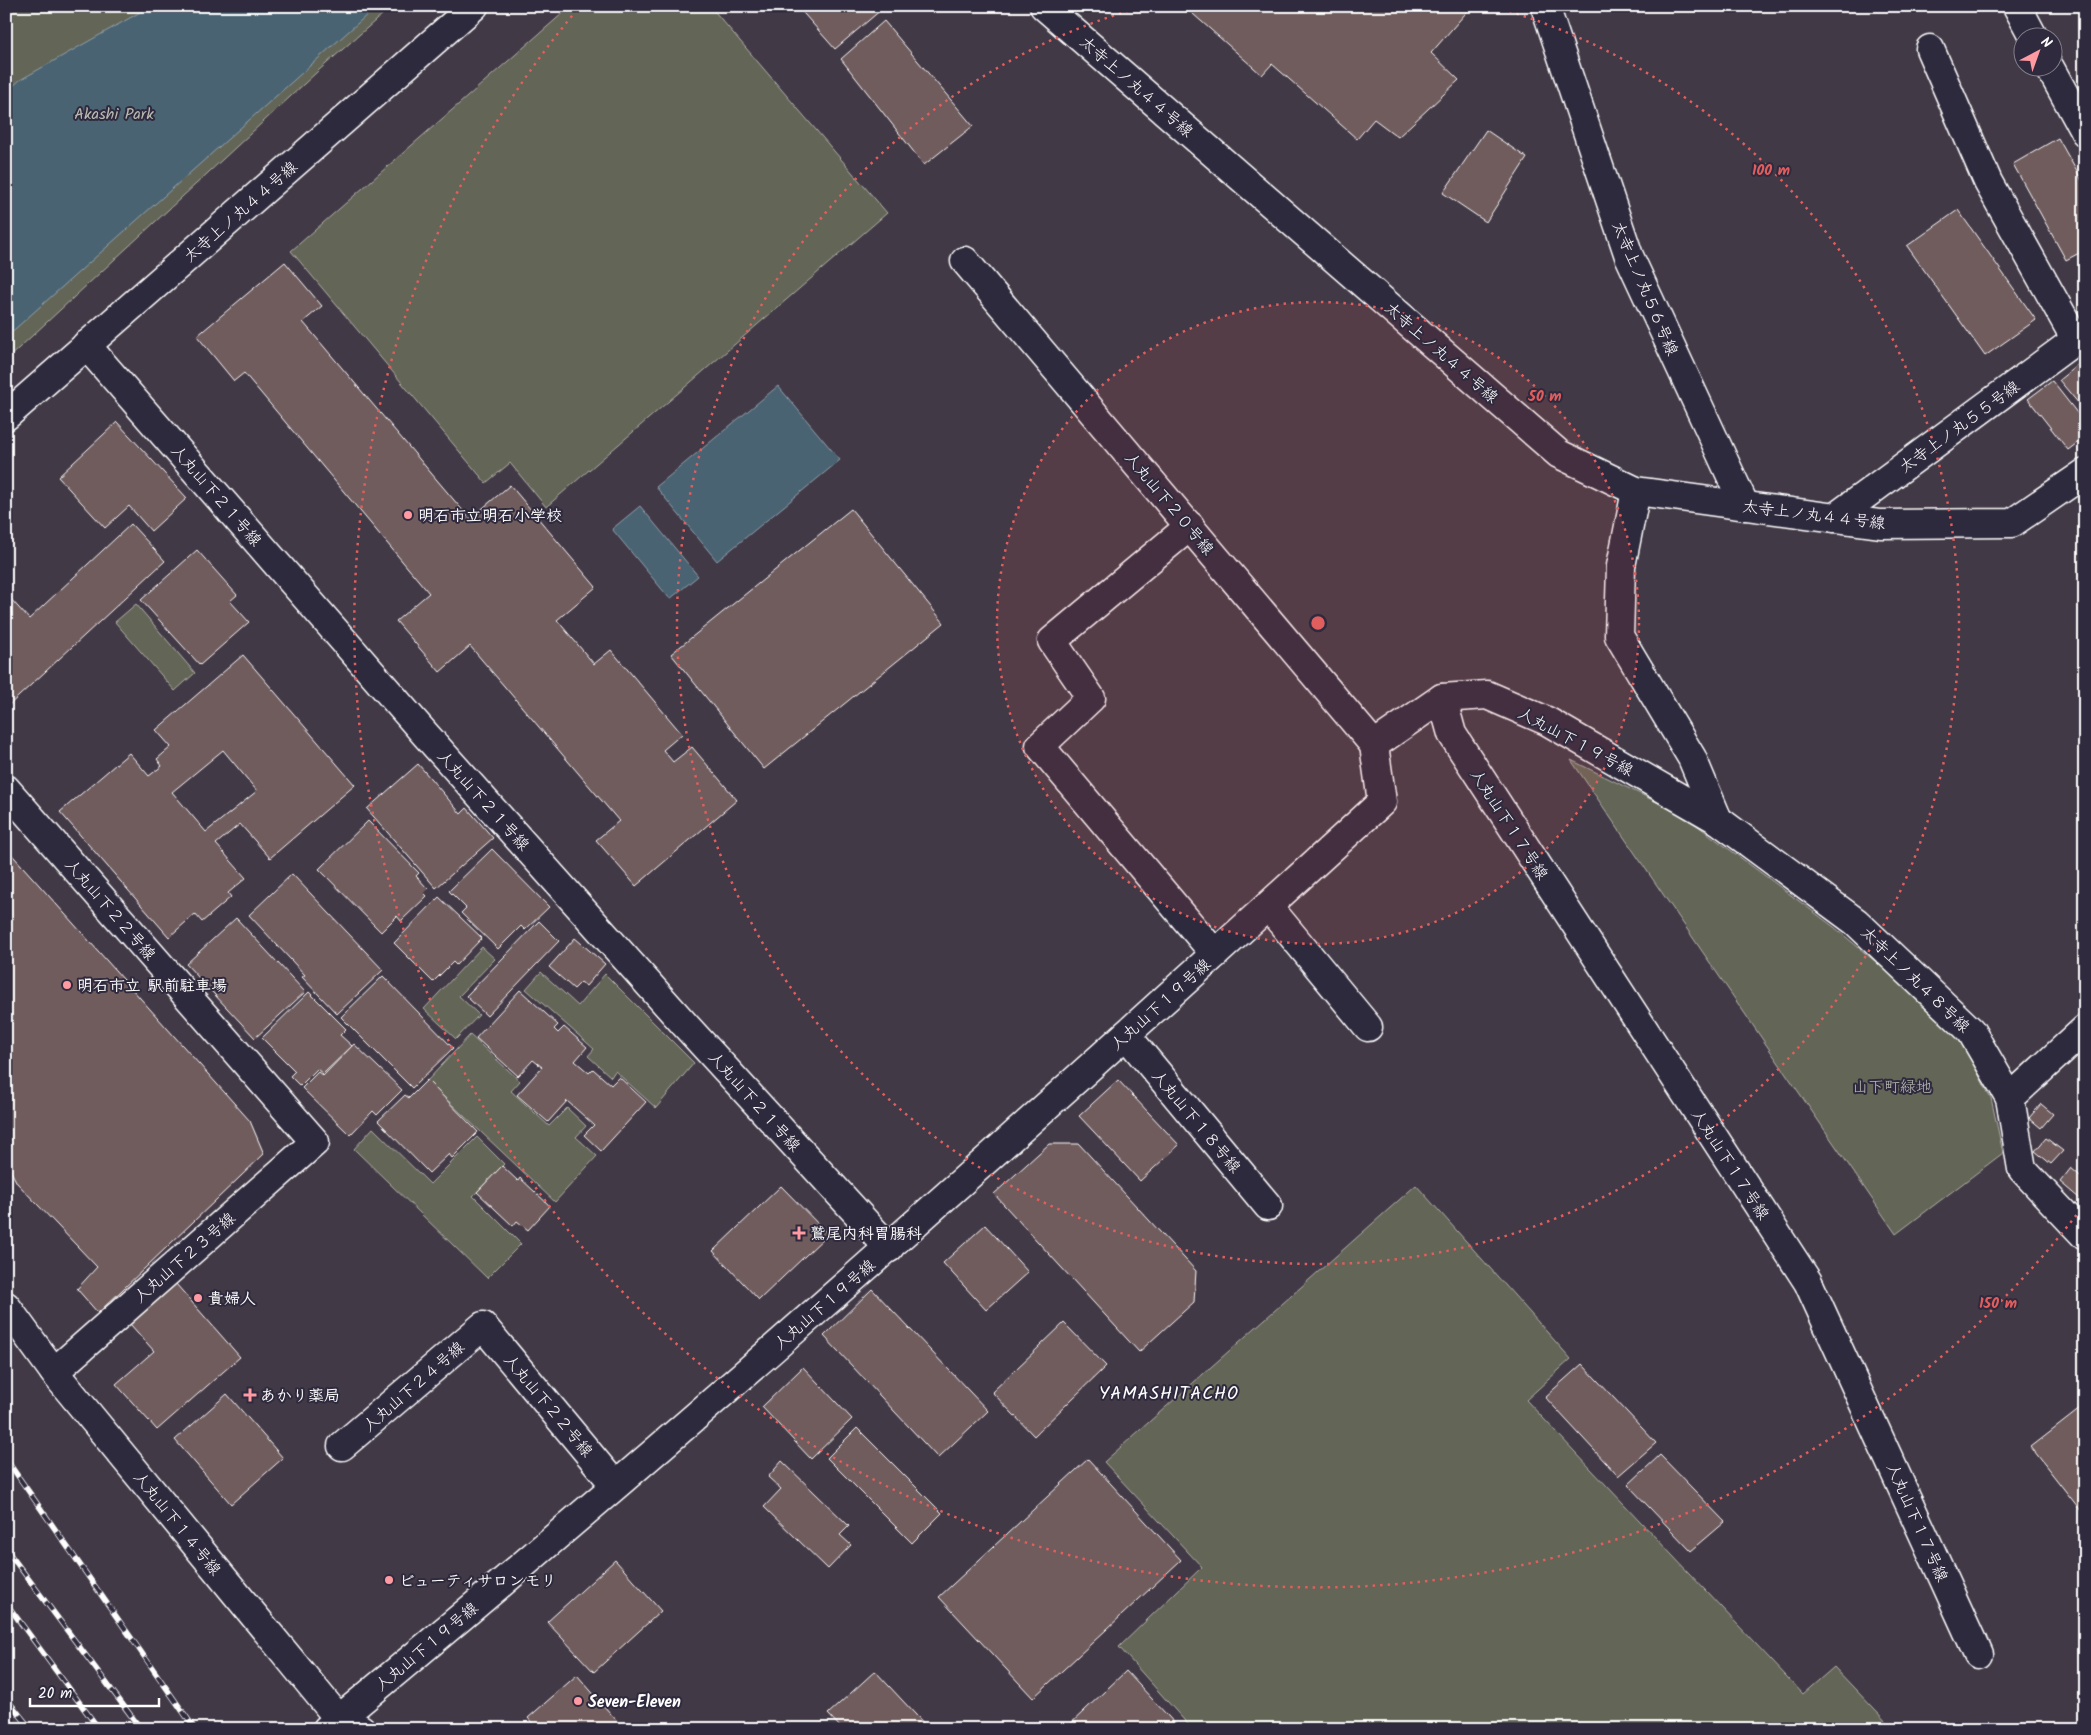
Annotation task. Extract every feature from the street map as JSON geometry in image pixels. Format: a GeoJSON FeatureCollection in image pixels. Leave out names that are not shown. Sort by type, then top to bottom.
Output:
{"type":"FeatureCollection","features":[{"type":"Feature","properties":{"kind":"street","name":"太寺上ノ丸４４号線"},"geometry":{"type":"LineString","coordinates":[[6,416],[474,6]]}},
{"type":"Feature","properties":{"kind":"street","name":"太寺上ノ丸４４号線"},"geometry":{"type":"LineString","coordinates":[[1044,6],[1559,454],[1636,491],[1880,524],[2012,523],[2085,473]]}},
{"type":"Feature","properties":{"kind":"street","name":"太寺上ノ丸５６号線"},"geometry":{"type":"LineString","coordinates":[[1544,6],[1629,256],[1745,506]]}},
{"type":"Feature","properties":{"kind":"street"},"geometry":{"type":"LineString","coordinates":[[2017,6],[2029,28]]}},
{"type":"Feature","properties":{"kind":"street"},"geometry":{"type":"LineString","coordinates":[[1930,49],[1988,182],[2080,336]]}},
{"type":"Feature","properties":{"kind":"street"},"geometry":{"type":"LineString","coordinates":[[2055,78],[2085,132]]}},
{"type":"Feature","properties":{"kind":"street","name":"人丸山下２０号線"},"geometry":{"type":"LineString","coordinates":[[965,260],[1374,745]]}},
{"type":"Feature","properties":{"kind":"street","name":"太寺上ノ丸５５号線"},"geometry":{"type":"LineString","coordinates":[[1834,518],[2080,336]]}},
{"type":"Feature","properties":{"kind":"street","name":"人丸山下２１号線"},"geometry":{"type":"LineString","coordinates":[[86,345],[424,734],[687,1027],[889,1248]]}},
{"type":"Feature","properties":{"kind":"street"},"geometry":{"type":"LineString","coordinates":[[1636,491],[1621,566],[1619,636],[1692,758],[1718,820]]}},
{"type":"Feature","properties":{"kind":"street"},"geometry":{"type":"LineString","coordinates":[[1190,526],[1052,641],[1091,698],[1040,746],[1215,954]]}},
{"type":"Feature","properties":{"kind":"street","name":"人丸山下１９号線"},"geometry":{"type":"LineString","coordinates":[[1442,698],[1487,695],[1547,721],[1718,820]]}},
{"type":"Feature","properties":{"kind":"street"},"geometry":{"type":"LineString","coordinates":[[1374,745],[1442,698]]}},
{"type":"Feature","properties":{"kind":"street","name":"人丸山下１７号線"},"geometry":{"type":"LineString","coordinates":[[1442,698],[1452,734],[1808,1282],[1978,1654]]}},
{"type":"Feature","properties":{"kind":"street","name":"人丸山下１９号線"},"geometry":{"type":"LineString","coordinates":[[342,1726],[615,1485],[889,1248],[1382,802],[1374,745]]}},
{"type":"Feature","properties":{"kind":"street","name":"人丸山下２２号線"},"geometry":{"type":"LineString","coordinates":[[6,790],[315,1142]]}},
{"type":"Feature","properties":{"kind":"street","name":"太寺上ノ丸４８号線"},"geometry":{"type":"LineString","coordinates":[[1718,820],[1864,929],[1971,1031],[2010,1098]]}},
{"type":"Feature","properties":{"kind":"street"},"geometry":{"type":"LineString","coordinates":[[1268,906],[1368,1026]]}},
{"type":"Feature","properties":{"kind":"street"},"geometry":{"type":"LineString","coordinates":[[2085,1029],[2010,1098],[2022,1169],[2085,1236]]}},
{"type":"Feature","properties":{"kind":"street","name":"人丸山下１８号線"},"geometry":{"type":"LineString","coordinates":[[1126,1035],[1268,1206]]}},
{"type":"Feature","properties":{"kind":"street","name":"人丸山下２３号線"},"geometry":{"type":"LineString","coordinates":[[54,1372],[315,1142]]}},
{"type":"Feature","properties":{"kind":"street","name":"人丸山下１４号線"},"geometry":{"type":"LineString","coordinates":[[6,1306],[54,1372],[342,1726]]}},
{"type":"Feature","properties":{"kind":"street","name":"人丸山下２２号線"},"geometry":{"type":"LineString","coordinates":[[483,1326],[615,1485]]}},
{"type":"Feature","properties":{"kind":"street","name":"人丸山下２４号線"},"geometry":{"type":"LineString","coordinates":[[342,1446],[483,1326]]}},
{"type":"Feature","properties":{"kind":"green space","name":"Akashi Park"},"geometry":{"type":"Polygon","coordinates":[[[6,6],[392,6],[318,71],[6,360],[6,6]]]}},
{"type":"Feature","properties":{"kind":"green space"},"geometry":{"type":"Polygon","coordinates":[[[571,6],[710,6],[887,213],[546,507],[510,463],[486,483],[291,251],[571,6]]]}},
{"type":"Feature","properties":{"kind":"green space"},"geometry":{"type":"Polygon","coordinates":[[[136,604],[195,673],[175,691],[115,622],[136,604]]]}},
{"type":"Feature","properties":{"kind":"green space","name":"山下町緑地"},"geometry":{"type":"Polygon","coordinates":[[[1571,760],[1683,815],[1834,927],[1901,983],[1958,1036],[1991,1098],[2003,1153],[1896,1234],[1571,760]]]}},
{"type":"Feature","properties":{"kind":"green space"},"geometry":{"type":"Polygon","coordinates":[[[482,947],[495,959],[459,996],[479,1015],[456,1039],[424,1009],[482,947]]]}},
{"type":"Feature","properties":{"kind":"green space"},"geometry":{"type":"Polygon","coordinates":[[[541,972],[578,1006],[605,974],[694,1063],[656,1108],[615,1071],[611,1077],[588,1056],[594,1049],[526,989],[541,972]]]}},
{"type":"Feature","properties":{"kind":"green space"},"geometry":{"type":"Polygon","coordinates":[[[470,1035],[520,1081],[511,1091],[549,1126],[567,1108],[586,1126],[576,1137],[597,1156],[555,1202],[427,1081],[470,1035]]]}},
{"type":"Feature","properties":{"kind":"green space"},"geometry":{"type":"Polygon","coordinates":[[[373,1128],[430,1184],[477,1137],[504,1164],[473,1196],[521,1244],[487,1278],[354,1149],[373,1128]]]}},
{"type":"Feature","properties":{"kind":"green space"},"geometry":{"type":"Polygon","coordinates":[[[1416,1185],[1571,1359],[1526,1400],[1803,1694],[1834,1667],[1893,1729],[1192,1729],[1119,1647],[1202,1567],[1104,1462],[1416,1185]]]}},
{"type":"Feature","properties":{"kind":"water","name":"Akashi Park"},"geometry":{"type":"Polygon","coordinates":[[[151,6],[377,6],[6,337],[6,92],[20,80],[151,6]]]}},
{"type":"Feature","properties":{"kind":"water"},"geometry":{"type":"Polygon","coordinates":[[[778,386],[840,460],[717,561],[656,487],[778,386]]]}},
{"type":"Feature","properties":{"kind":"water"},"geometry":{"type":"Polygon","coordinates":[[[640,506],[698,576],[670,599],[612,529],[640,506]]]}},
{"type":"Feature","properties":{"kind":"building"},"geometry":{"type":"Polygon","coordinates":[[[797,6],[879,6],[882,9],[835,49],[797,6]]]}},
{"type":"Feature","properties":{"kind":"building"},"geometry":{"type":"Polygon","coordinates":[[[1184,6],[1472,6],[1431,53],[1459,80],[1398,137],[1374,119],[1357,139],[1272,64],[1262,75],[1184,6]]]}},
{"type":"Feature","properties":{"kind":"building"},"geometry":{"type":"Polygon","coordinates":[[[884,21],[973,126],[924,165],[841,59],[884,21]]]}},
{"type":"Feature","properties":{"kind":"building"},"geometry":{"type":"Polygon","coordinates":[[[1486,130],[1527,158],[1486,222],[1443,193],[1486,130]]]}},
{"type":"Feature","properties":{"kind":"building"},"geometry":{"type":"Polygon","coordinates":[[[2058,138],[2085,186],[2085,250],[2066,260],[2013,164],[2058,138]]]}},
{"type":"Feature","properties":{"kind":"building"},"geometry":{"type":"Polygon","coordinates":[[[1958,210],[2036,320],[1985,356],[1907,246],[1958,210]]]}},
{"type":"Feature","properties":{"kind":"building"},"geometry":{"type":"Polygon","coordinates":[[[285,262],[322,306],[303,322],[470,519],[510,485],[596,587],[557,620],[594,664],[611,650],[682,734],[663,750],[673,762],[692,747],[737,800],[636,886],[596,840],[619,821],[470,646],[440,672],[396,621],[429,593],[244,373],[234,381],[197,336],[285,262]]]}},
{"type":"Feature","properties":{"kind":"building"},"geometry":{"type":"Polygon","coordinates":[[[2081,362],[2085,366],[2085,411],[2059,380],[2081,362]]]}},
{"type":"Feature","properties":{"kind":"building"},"geometry":{"type":"Polygon","coordinates":[[[2052,381],[2085,423],[2085,437],[2068,450],[2028,399],[2052,381]]]}},
{"type":"Feature","properties":{"kind":"building"},"geometry":{"type":"Polygon","coordinates":[[[117,422],[187,498],[151,531],[129,506],[105,528],[58,477],[117,422]]]}},
{"type":"Feature","properties":{"kind":"building"},"geometry":{"type":"Polygon","coordinates":[[[851,509],[944,623],[764,769],[671,654],[851,509]]]}},
{"type":"Feature","properties":{"kind":"building"},"geometry":{"type":"Polygon","coordinates":[[[131,524],[165,561],[6,708],[6,597],[8,596],[29,619],[131,524]]]}},
{"type":"Feature","properties":{"kind":"building"},"geometry":{"type":"Polygon","coordinates":[[[197,550],[237,595],[230,601],[249,622],[200,665],[141,600],[197,550]]]}},
{"type":"Feature","properties":{"kind":"building"},"geometry":{"type":"Polygon","coordinates":[[[243,655],[355,785],[270,858],[240,824],[216,844],[246,878],[228,893],[231,897],[202,922],[195,914],[169,937],[60,812],[129,753],[149,776],[162,766],[157,759],[171,747],[156,730],[243,655]],[[223,750],[172,792],[206,832],[257,791],[223,750]]]}},
{"type":"Feature","properties":{"kind":"building"},"geometry":{"type":"Polygon","coordinates":[[[418,764],[461,814],[467,808],[493,838],[436,888],[367,809],[418,764]]]}},
{"type":"Feature","properties":{"kind":"building"},"geometry":{"type":"Polygon","coordinates":[[[368,821],[419,873],[416,876],[428,889],[424,893],[427,896],[401,921],[397,916],[381,932],[319,869],[368,821]]]}},
{"type":"Feature","properties":{"kind":"building","name":"明石市立 駅前駐車場"},"geometry":{"type":"Polygon","coordinates":[[[6,848],[250,1121],[264,1154],[98,1313],[77,1289],[97,1267],[17,1183],[6,1162],[6,848]]]}},
{"type":"Feature","properties":{"kind":"building"},"geometry":{"type":"Polygon","coordinates":[[[492,849],[549,907],[525,930],[521,926],[498,949],[461,913],[466,908],[449,891],[492,849]]]}},
{"type":"Feature","properties":{"kind":"building"},"geometry":{"type":"Polygon","coordinates":[[[292,874],[383,970],[337,1014],[302,977],[305,975],[249,915],[292,874]]]}},
{"type":"Feature","properties":{"kind":"building"},"geometry":{"type":"Polygon","coordinates":[[[439,897],[482,938],[456,965],[453,962],[433,982],[394,943],[439,897]]]}},
{"type":"Feature","properties":{"kind":"building"},"geometry":{"type":"Polygon","coordinates":[[[236,918],[305,992],[255,1038],[186,964],[236,918]]]}},
{"type":"Feature","properties":{"kind":"building"},"geometry":{"type":"Polygon","coordinates":[[[539,921],[559,941],[487,1016],[466,996],[539,921]]]}},
{"type":"Feature","properties":{"kind":"building"},"geometry":{"type":"Polygon","coordinates":[[[575,938],[605,964],[586,986],[581,982],[574,989],[549,967],[575,938]]]}},
{"type":"Feature","properties":{"kind":"building"},"geometry":{"type":"Polygon","coordinates":[[[383,976],[453,1048],[412,1088],[341,1017],[383,976]]]}},
{"type":"Feature","properties":{"kind":"building"},"geometry":{"type":"Polygon","coordinates":[[[520,990],[558,1025],[554,1029],[558,1033],[564,1027],[587,1047],[575,1061],[589,1073],[593,1069],[611,1085],[619,1077],[646,1102],[601,1151],[584,1135],[594,1125],[567,1101],[548,1122],[517,1095],[542,1067],[533,1060],[518,1076],[476,1038],[520,990]]]}},
{"type":"Feature","properties":{"kind":"building"},"geometry":{"type":"Polygon","coordinates":[[[309,992],[346,1029],[340,1035],[352,1046],[323,1074],[317,1069],[300,1086],[290,1076],[295,1071],[262,1038],[309,992]]]}},
{"type":"Feature","properties":{"kind":"building"},"geometry":{"type":"Polygon","coordinates":[[[354,1044],[402,1090],[377,1115],[373,1111],[350,1135],[302,1088],[318,1072],[323,1076],[354,1044]]]}},
{"type":"Feature","properties":{"kind":"building"},"geometry":{"type":"Polygon","coordinates":[[[427,1080],[478,1132],[452,1158],[449,1154],[429,1173],[378,1121],[405,1095],[409,1098],[427,1080]]]}},
{"type":"Feature","properties":{"kind":"building"},"geometry":{"type":"Polygon","coordinates":[[[1118,1080],[1179,1145],[1140,1181],[1079,1116],[1118,1080]]]}},
{"type":"Feature","properties":{"kind":"building"},"geometry":{"type":"Polygon","coordinates":[[[2041,1104],[2053,1114],[2041,1128],[2029,1118],[2041,1104]]]}},
{"type":"Feature","properties":{"kind":"building"},"geometry":{"type":"Polygon","coordinates":[[[2046,1138],[2063,1151],[2051,1164],[2035,1151],[2046,1138]]]}},
{"type":"Feature","properties":{"kind":"building"},"geometry":{"type":"Polygon","coordinates":[[[1049,1144],[1079,1144],[1196,1271],[1194,1302],[1139,1352],[994,1194],[1049,1144]]]}},
{"type":"Feature","properties":{"kind":"building"},"geometry":{"type":"Polygon","coordinates":[[[502,1166],[518,1181],[520,1178],[550,1206],[528,1230],[517,1221],[513,1226],[477,1192],[502,1166]]]}},
{"type":"Feature","properties":{"kind":"building"},"geometry":{"type":"Polygon","coordinates":[[[2071,1168],[2085,1180],[2085,1203],[2060,1182],[2071,1168]]]}},
{"type":"Feature","properties":{"kind":"building"},"geometry":{"type":"Polygon","coordinates":[[[781,1186],[828,1234],[759,1300],[713,1251],[781,1186]]]}},
{"type":"Feature","properties":{"kind":"building"},"geometry":{"type":"Polygon","coordinates":[[[985,1225],[1028,1272],[986,1310],[943,1263],[985,1225]]]}},
{"type":"Feature","properties":{"kind":"building"},"geometry":{"type":"Polygon","coordinates":[[[176,1284],[240,1357],[157,1430],[116,1384],[154,1351],[130,1324],[176,1284]]]}},
{"type":"Feature","properties":{"kind":"building"},"geometry":{"type":"Polygon","coordinates":[[[872,1289],[988,1411],[938,1458],[824,1336],[872,1289]]]}},
{"type":"Feature","properties":{"kind":"building"},"geometry":{"type":"Polygon","coordinates":[[[1064,1323],[1106,1366],[1034,1436],[992,1392],[1064,1323]]]}},
{"type":"Feature","properties":{"kind":"building"},"geometry":{"type":"Polygon","coordinates":[[[1582,1364],[1656,1443],[1618,1476],[1545,1397],[1582,1364]]]}},
{"type":"Feature","properties":{"kind":"building"},"geometry":{"type":"Polygon","coordinates":[[[803,1367],[852,1419],[811,1459],[762,1407],[803,1367]]]}},
{"type":"Feature","properties":{"kind":"building"},"geometry":{"type":"Polygon","coordinates":[[[227,1394],[283,1458],[231,1504],[175,1440],[227,1394]]]}},
{"type":"Feature","properties":{"kind":"building"},"geometry":{"type":"Polygon","coordinates":[[[2085,1405],[2085,1516],[2031,1447],[2085,1405]]]}},
{"type":"Feature","properties":{"kind":"building"},"geometry":{"type":"Polygon","coordinates":[[[857,1428],[942,1513],[912,1543],[827,1458],[857,1428]]]}},
{"type":"Feature","properties":{"kind":"building"},"geometry":{"type":"Polygon","coordinates":[[[1660,1455],[1725,1522],[1691,1551],[1628,1485],[1660,1455]]]}},
{"type":"Feature","properties":{"kind":"building"},"geometry":{"type":"Polygon","coordinates":[[[1088,1459],[1181,1560],[1033,1698],[939,1597],[1088,1459]]]}},
{"type":"Feature","properties":{"kind":"building"},"geometry":{"type":"Polygon","coordinates":[[[782,1461],[849,1526],[840,1535],[851,1545],[828,1569],[764,1507],[781,1489],[768,1477],[782,1461]]]}},
{"type":"Feature","properties":{"kind":"building"},"geometry":{"type":"Polygon","coordinates":[[[615,1560],[661,1611],[594,1672],[547,1622],[615,1560]]]}},
{"type":"Feature","properties":{"kind":"building"},"geometry":{"type":"Polygon","coordinates":[[[875,1671],[929,1729],[842,1729],[828,1714],[875,1671]]]}},
{"type":"Feature","properties":{"kind":"building"},"geometry":{"type":"Polygon","coordinates":[[[1126,1671],[1180,1729],[1065,1729],[1126,1671]]]}},
{"type":"Feature","properties":{"kind":"building"},"geometry":{"type":"Polygon","coordinates":[[[577,1675],[624,1729],[537,1729],[528,1718],[577,1675]]]}},
{"type":"Feature","properties":{"kind":"railway"},"geometry":{"type":"LineString","coordinates":[[6,1459],[195,1729]]}},
{"type":"Feature","properties":{"kind":"railway"},"geometry":{"type":"LineString","coordinates":[[6,1549],[141,1729]]}},
{"type":"Feature","properties":{"kind":"railway"},"geometry":{"type":"LineString","coordinates":[[6,1603],[99,1729]]}},
{"type":"Feature","properties":{"kind":"railway"},"geometry":{"type":"LineString","coordinates":[[6,1698],[31,1729]]}},
{"type":"Feature","properties":{"kind":"place","name":"明石市立明石小学校"},"geometry":{"type":"Point","coordinates":[408,515]}},
{"type":"Feature","properties":{"kind":"place","name":"明石市立 駅前駐車場"},"geometry":{"type":"Point","coordinates":[67,985]}},
{"type":"Feature","properties":{"kind":"place","name":"鷲尾内科胃腸科"},"geometry":{"type":"Point","coordinates":[799,1233]}},
{"type":"Feature","properties":{"kind":"place","name":"貴婦人"},"geometry":{"type":"Point","coordinates":[198,1298]}},
{"type":"Feature","properties":{"kind":"place","name":"あかり薬局"},"geometry":{"type":"Point","coordinates":[250,1395]}},
{"type":"Feature","properties":{"kind":"place","name":"ビューティサロンモリ"},"geometry":{"type":"Point","coordinates":[389,1580]}},
{"type":"Feature","properties":{"kind":"place","name":"Seven-Eleven"},"geometry":{"type":"Point","coordinates":[578,1701]}},
{"type":"Feature","properties":{"kind":"district","name":"YAMASHITACHO"},"geometry":{"type":"Point","coordinates":[1169,1393]}}]}
